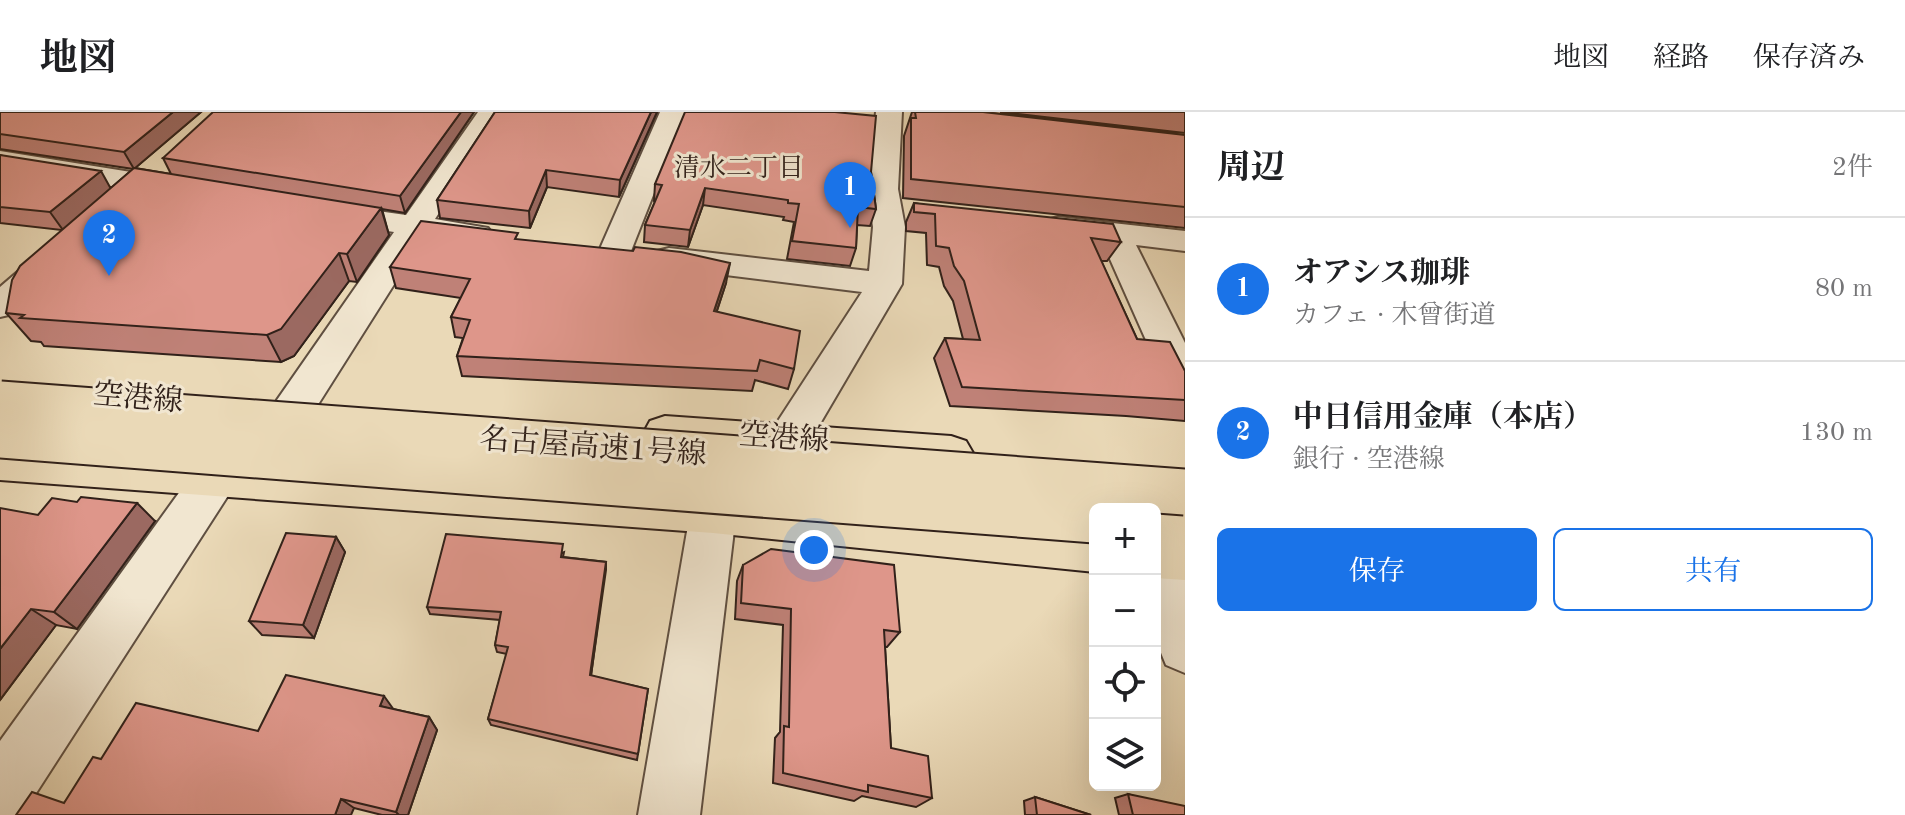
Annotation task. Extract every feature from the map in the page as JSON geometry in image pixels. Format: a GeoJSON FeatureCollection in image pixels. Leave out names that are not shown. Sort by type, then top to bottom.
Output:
{"type":"FeatureCollection","features":[{"type":"Feature","properties":{"kind":"highway","name":"空港線"},"geometry":{"type":"LineString","coordinates":[[0,387],[292,411],[789,439],[1185,473]]}},
{"type":"Feature","properties":{"kind":"highway","name":"名古屋高速1号線"},"geometry":{"type":"LineString","coordinates":[[0,404],[1185,492]]}},
{"type":"Feature","properties":{"kind":"highway","name":"名古屋高速1号線"},"geometry":{"type":"LineString","coordinates":[[0,435],[1089,520]]}},
{"type":"Feature","properties":{"kind":"highway"},"geometry":{"type":"LineString","coordinates":[[0,463],[713,514],[1089,550]]}},
{"type":"Feature","properties":{"kind":"highway"},"geometry":{"type":"LineString","coordinates":[[1161,524],[1185,526]]}},
{"type":"Feature","properties":{"kind":"highway"},"geometry":{"type":"LineString","coordinates":[[1161,557],[1185,559]]}},
{"type":"Feature","properties":{"kind":"street"},"geometry":{"type":"LineString","coordinates":[[292,411],[491,112]]}},
{"type":"Feature","properties":{"kind":"street"},"geometry":{"type":"LineString","coordinates":[[673,112],[599,249],[885,284]]}},
{"type":"Feature","properties":{"kind":"street"},"geometry":{"type":"LineString","coordinates":[[669,815],[713,514],[789,439],[885,284],[889,227],[900,210],[905,113]]}},
{"type":"Feature","properties":{"kind":"street"},"geometry":{"type":"LineString","coordinates":[[0,159],[153,172],[217,195]]}},
{"type":"Feature","properties":{"kind":"street"},"geometry":{"type":"LineString","coordinates":[[0,306],[153,172]]}},
{"type":"Feature","properties":{"kind":"street"},"geometry":{"type":"LineString","coordinates":[[292,207],[413,227],[506,238]]}},
{"type":"Feature","properties":{"kind":"street"},"geometry":{"type":"LineString","coordinates":[[1022,223],[1185,241]]}},
{"type":"Feature","properties":{"kind":"street"},"geometry":{"type":"LineString","coordinates":[[1114,233],[1185,383]]}},
{"type":"Feature","properties":{"kind":"street"},"geometry":{"type":"LineString","coordinates":[[0,793],[215,478]]}},
{"type":"Feature","properties":{"kind":"street"},"geometry":{"type":"LineString","coordinates":[[1158,575],[1185,647]]}},
{"type":"Feature","properties":{"kind":"building"},"geometry":{"type":"Polygon","coordinates":[[[0,112],[173,112],[124,152],[0,134],[0,112]]]}},
{"type":"Feature","properties":{"kind":"building"},"geometry":{"type":"Polygon","coordinates":[[[213,112],[461,112],[400,196],[163,158],[213,112]]]}},
{"type":"Feature","properties":{"kind":"building"},"geometry":{"type":"Polygon","coordinates":[[[495,112],[651,112],[620,180],[546,170],[529,211],[437,200],[495,112]]]}},
{"type":"Feature","properties":{"kind":"building"},"geometry":{"type":"Polygon","coordinates":[[[685,112],[835,112],[876,116],[871,172],[876,209],[858,207],[856,248],[792,241],[799,204],[705,188],[690,230],[645,225],[662,185],[655,184],[685,112]]]}},
{"type":"Feature","properties":{"kind":"building"},"geometry":{"type":"Polygon","coordinates":[[[915,112],[983,112],[1185,135],[1185,207],[911,179],[911,118],[916,118],[915,112]]]}},
{"type":"Feature","properties":{"kind":"building"},"geometry":{"type":"Polygon","coordinates":[[[0,155],[101,171],[50,212],[0,207],[0,155]]]}},
{"type":"Feature","properties":{"kind":"building"},"geometry":{"type":"Polygon","coordinates":[[[134,168],[381,208],[347,254],[339,253],[281,329],[267,335],[20,318],[24,315],[6,313],[12,280],[20,266],[134,168]]]}},
{"type":"Feature","properties":{"kind":"building"},"geometry":{"type":"Polygon","coordinates":[[[914,203],[1113,224],[1121,242],[1091,238],[1137,339],[1170,342],[1185,371],[1185,400],[962,387],[945,338],[980,340],[964,281],[954,266],[949,248],[936,246],[935,214],[914,212],[914,203]]]}},
{"type":"Feature","properties":{"kind":"building"},"geometry":{"type":"Polygon","coordinates":[[[421,221],[518,233],[515,239],[633,251],[635,247],[681,252],[730,263],[714,311],[800,331],[794,369],[760,360],[757,371],[457,356],[470,320],[451,317],[470,279],[390,267],[421,221]]]}},
{"type":"Feature","properties":{"kind":"building"},"geometry":{"type":"Polygon","coordinates":[[[81,497],[137,503],[54,612],[31,609],[0,649],[0,508],[38,515],[52,498],[77,502],[81,497]]]}},
{"type":"Feature","properties":{"kind":"building"},"geometry":{"type":"Polygon","coordinates":[[[286,533],[336,537],[303,625],[249,621],[286,533]]]}},
{"type":"Feature","properties":{"kind":"building"},"geometry":{"type":"Polygon","coordinates":[[[446,534],[563,544],[561,557],[606,562],[590,675],[648,689],[638,754],[488,719],[508,647],[495,645],[501,612],[427,607],[446,534]]]}},
{"type":"Feature","properties":{"kind":"building"},"geometry":{"type":"Polygon","coordinates":[[[771,549],[894,565],[900,632],[884,630],[891,748],[928,756],[932,798],[868,785],[868,792],[783,773],[784,726],[789,727],[791,609],[741,603],[743,565],[771,549]]]}},
{"type":"Feature","properties":{"kind":"building"},"geometry":{"type":"Polygon","coordinates":[[[286,675],[384,696],[380,706],[429,717],[396,812],[341,799],[335,815],[16,815],[32,792],[64,803],[93,757],[101,759],[136,703],[258,731],[286,675]]]}},
{"type":"Feature","properties":{"kind":"building"},"geometry":{"type":"Polygon","coordinates":[[[1128,794],[1185,806],[1185,815],[1133,815],[1128,794]]]}},
{"type":"Feature","properties":{"kind":"building"},"geometry":{"type":"Polygon","coordinates":[[[1035,797],[1091,815],[1037,815],[1035,797]]]}},
{"type":"Feature","properties":{"kind":"place","name":"オアシス珈琲"},"geometry":{"type":"Point","coordinates":[850,228]}},
{"type":"Feature","properties":{"kind":"place","name":"中日信用金庫（本店）"},"geometry":{"type":"Point","coordinates":[109,276]}},
{"type":"Feature","properties":{"kind":"district","name":"清水二丁目"},"geometry":{"type":"Point","coordinates":[739,169]}}]}
